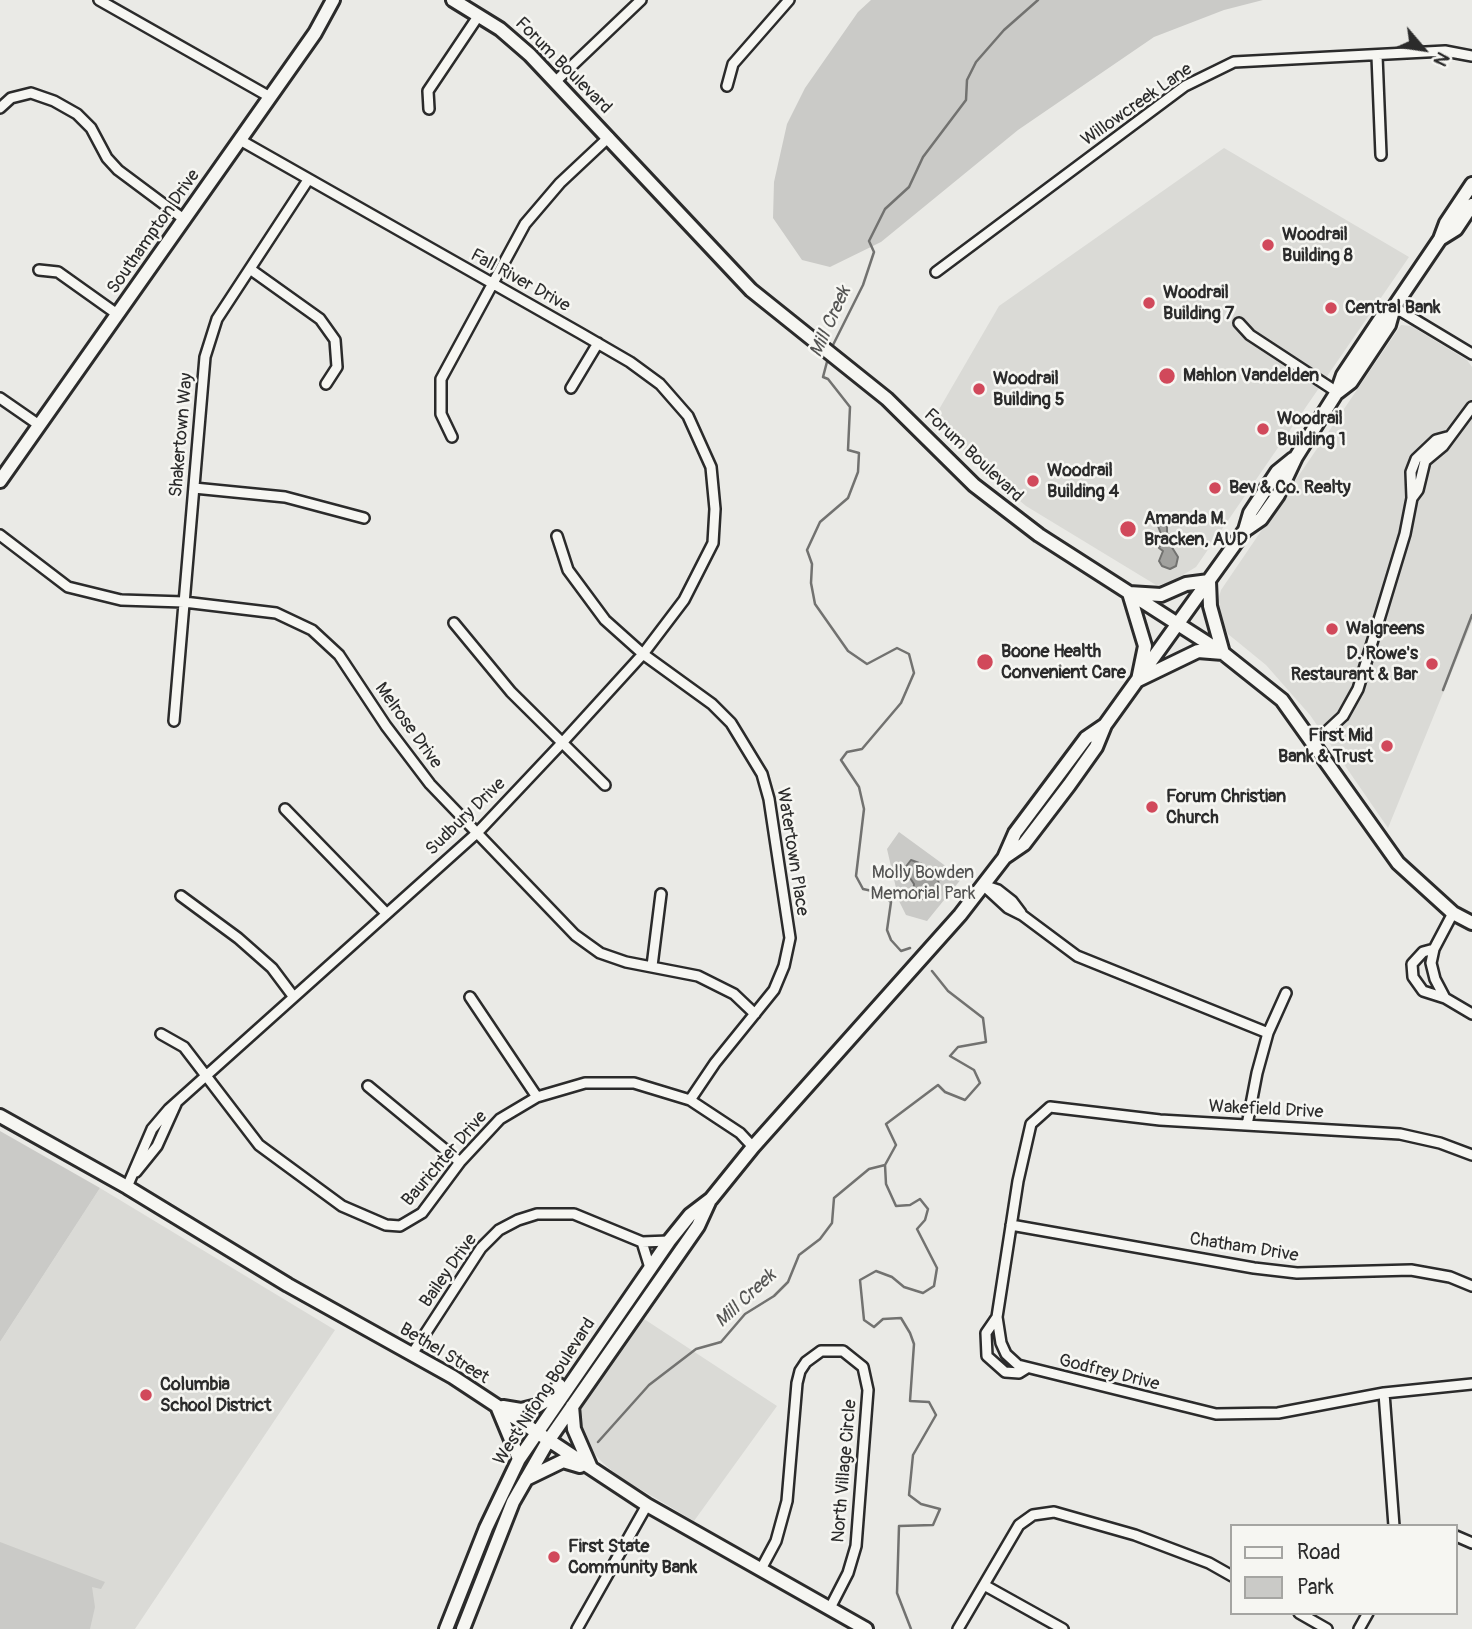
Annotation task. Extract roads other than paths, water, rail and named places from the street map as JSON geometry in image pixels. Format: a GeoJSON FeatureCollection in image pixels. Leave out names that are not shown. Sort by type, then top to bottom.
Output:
{"type":"FeatureCollection","features":[{"type":"Feature","properties":{"kind":"main road","name":"Southampton Drive"},"geometry":{"type":"LineString","coordinates":[[0,481],[315,33],[333,0]]}},
{"type":"Feature","properties":{"kind":"main road","name":"Forum Boulevard"},"geometry":{"type":"LineString","coordinates":[[453,0],[500,29],[556,81],[751,290],[887,399],[974,485],[1016,519],[1223,653],[1282,700],[1398,863],[1453,913],[1472,923]]}},
{"type":"Feature","properties":{"kind":"main road","name":"West Nifong Boulevard"},"geometry":{"type":"LineString","coordinates":[[1004,858],[1024,844],[1041,823],[1096,747],[1105,724],[1180,624],[1245,530],[1261,519],[1278,495],[1296,457],[1337,392],[1351,382],[1389,325],[1394,307],[1440,239],[1446,223],[1472,184]]}},
{"type":"Feature","properties":{"kind":"main road","name":"West Nifong Boulevard"},"geometry":{"type":"LineString","coordinates":[[1440,239],[1456,229],[1472,205]]}},
{"type":"Feature","properties":{"kind":"main road"},"geometry":{"type":"LineString","coordinates":[[1209,581],[1210,606],[1223,653],[1198,651],[1138,680],[1145,646],[1129,593],[1161,595],[1186,584],[1209,581]]}},
{"type":"Feature","properties":{"kind":"main road","name":"West Nifong Boulevard"},"geometry":{"type":"LineString","coordinates":[[446,1629],[486,1528],[519,1459],[593,1347],[669,1241],[690,1215],[711,1199],[926,954],[1004,858],[1015,833],[1086,738],[1105,724]]}},
{"type":"Feature","properties":{"kind":"main road"},"geometry":{"type":"LineString","coordinates":[[1041,823],[1038,816],[1054,792],[1058,775]]}},
{"type":"Feature","properties":{"kind":"main road","name":"Bethel Street"},"geometry":{"type":"LineString","coordinates":[[0,1116],[127,1187],[288,1285],[412,1354],[497,1406],[647,1505],[866,1629]]}},
{"type":"Feature","properties":{"kind":"main road","name":"West Nifong Boulevard"},"geometry":{"type":"LineString","coordinates":[[463,1629],[513,1502],[548,1440],[698,1226],[711,1199]]}},
{"type":"Feature","properties":{"kind":"main road"},"geometry":{"type":"LineString","coordinates":[[497,1406],[521,1410],[537,1406],[552,1397],[582,1352],[593,1347]]}},
{"type":"Feature","properties":{"kind":"main road"},"geometry":{"type":"LineString","coordinates":[[497,1406],[519,1459]]}},
{"type":"Feature","properties":{"kind":"main road"},"geometry":{"type":"LineString","coordinates":[[572,1406],[574,1429],[591,1469]]}},
{"type":"Feature","properties":{"kind":"main road"},"geometry":{"type":"LineString","coordinates":[[526,1479],[563,1461],[591,1469]]}},
{"type":"Feature","properties":{"kind":"street"},"geometry":{"type":"LineString","coordinates":[[99,0],[270,97]]}},
{"type":"Feature","properties":{"kind":"street"},"geometry":{"type":"LineString","coordinates":[[727,86],[733,64],[789,0]]}},
{"type":"Feature","properties":{"kind":"street"},"geometry":{"type":"LineString","coordinates":[[556,81],[635,2]]}},
{"type":"Feature","properties":{"kind":"street"},"geometry":{"type":"LineString","coordinates":[[429,109],[428,91],[479,15]]}},
{"type":"Feature","properties":{"kind":"street","name":"Willowcreek Lane"},"geometry":{"type":"LineString","coordinates":[[936,272],[1185,86],[1234,62],[1445,51],[1472,56]]}},
{"type":"Feature","properties":{"kind":"street"},"geometry":{"type":"LineString","coordinates":[[1377,56],[1381,155]]}},
{"type":"Feature","properties":{"kind":"street"},"geometry":{"type":"LineString","coordinates":[[0,108],[11,98],[31,93],[54,101],[77,114],[91,128],[107,158],[118,170],[185,220]]}},
{"type":"Feature","properties":{"kind":"street"},"geometry":{"type":"LineString","coordinates":[[453,437],[441,414],[441,379],[525,224],[542,201],[609,137]]}},
{"type":"Feature","properties":{"kind":"street","name":"Fall River Drive"},"geometry":{"type":"LineString","coordinates":[[240,140],[598,343],[660,384],[688,416],[711,467],[715,509]]}},
{"type":"Feature","properties":{"kind":"street","name":"Shakertown Way"},"geometry":{"type":"LineString","coordinates":[[174,721],[205,357],[217,318],[308,180]]}},
{"type":"Feature","properties":{"kind":"street"},"geometry":{"type":"LineString","coordinates":[[250,269],[320,318],[335,340],[337,367],[326,384]]}},
{"type":"Feature","properties":{"kind":"street"},"geometry":{"type":"LineString","coordinates":[[39,270],[58,272],[117,314]]}},
{"type":"Feature","properties":{"kind":"street"},"geometry":{"type":"LineString","coordinates":[[1394,307],[1472,354]]}},
{"type":"Feature","properties":{"kind":"street"},"geometry":{"type":"LineString","coordinates":[[1240,323],[1250,335],[1337,392]]}},
{"type":"Feature","properties":{"kind":"street"},"geometry":{"type":"LineString","coordinates":[[571,388],[598,343]]}},
{"type":"Feature","properties":{"kind":"street"},"geometry":{"type":"LineString","coordinates":[[0,398],[39,425]]}},
{"type":"Feature","properties":{"kind":"street"},"geometry":{"type":"LineString","coordinates":[[1314,743],[1344,716],[1358,689],[1405,534],[1412,498],[1411,472],[1416,459],[1436,440],[1447,437],[1459,427],[1472,407]]}},
{"type":"Feature","properties":{"kind":"street"},"geometry":{"type":"LineString","coordinates":[[194,488],[285,497],[364,518]]}},
{"type":"Feature","properties":{"kind":"street","name":"Sudbury Drive"},"geometry":{"type":"LineString","coordinates":[[127,1187],[152,1129],[177,1102],[385,912],[478,832],[643,654],[700,574],[713,543],[715,509]]}},
{"type":"Feature","properties":{"kind":"street","name":"Melrose Drive"},"geometry":{"type":"LineString","coordinates":[[0,535],[68,587],[121,600],[184,602],[276,612],[312,630],[339,655],[430,784],[575,935],[600,953],[698,976],[734,994],[755,1014]]}},
{"type":"Feature","properties":{"kind":"street","name":"Watertown Place"},"geometry":{"type":"LineString","coordinates":[[557,536],[568,570],[605,620],[643,654],[688,685],[722,714],[748,749],[762,774],[769,799],[789,938],[784,967],[774,990],[715,1063],[690,1100]]}},
{"type":"Feature","properties":{"kind":"street"},"geometry":{"type":"LineString","coordinates":[[454,623],[511,692],[605,785]]}},
{"type":"Feature","properties":{"kind":"street"},"geometry":{"type":"LineString","coordinates":[[285,809],[385,912]]}},
{"type":"Feature","properties":{"kind":"street"},"geometry":{"type":"LineString","coordinates":[[983,885],[998,890],[1013,901],[1022,915],[1059,944],[1086,960],[1268,1033]]}},
{"type":"Feature","properties":{"kind":"street"},"geometry":{"type":"LineString","coordinates":[[652,966],[661,894]]}},
{"type":"Feature","properties":{"kind":"street"},"geometry":{"type":"LineString","coordinates":[[181,897],[255,953],[293,996]]}},
{"type":"Feature","properties":{"kind":"street"},"geometry":{"type":"LineString","coordinates":[[1445,998],[1435,979],[1431,963],[1434,949],[1453,913]]}},
{"type":"Feature","properties":{"kind":"street"},"geometry":{"type":"LineString","coordinates":[[1434,949],[1423,952],[1412,964],[1413,977],[1423,991],[1445,998],[1472,1014]]}},
{"type":"Feature","properties":{"kind":"street"},"geometry":{"type":"LineString","coordinates":[[1247,1125],[1256,1073],[1268,1033],[1286,993]]}},
{"type":"Feature","properties":{"kind":"street"},"geometry":{"type":"LineString","coordinates":[[470,997],[537,1097]]}},
{"type":"Feature","properties":{"kind":"street","name":"Baurichter Drive"},"geometry":{"type":"LineString","coordinates":[[161,1034],[184,1047],[259,1145],[360,1216],[386,1225],[400,1226],[422,1213],[460,1162],[500,1119],[537,1097],[585,1083],[634,1083],[690,1100],[740,1133],[754,1147]]}},
{"type":"Feature","properties":{"kind":"street"},"geometry":{"type":"LineString","coordinates":[[368,1086],[460,1162]]}},
{"type":"Feature","properties":{"kind":"street","name":"Wakefield Drive"},"geometry":{"type":"LineString","coordinates":[[1056,1105],[1160,1119],[1400,1134],[1472,1155]]}},
{"type":"Feature","properties":{"kind":"street","name":"Godfrey Drive"},"geometry":{"type":"LineString","coordinates":[[1056,1105],[1041,1113],[1031,1124],[1011,1225],[997,1317],[998,1333],[1006,1354],[1027,1368],[1216,1415],[1278,1413],[1384,1393],[1472,1384]]}},
{"type":"Feature","properties":{"kind":"street","name":"Bailey Drive"},"geometry":{"type":"LineString","coordinates":[[412,1354],[481,1248],[499,1230],[518,1220],[537,1214],[574,1214],[642,1242],[669,1241]]}},
{"type":"Feature","properties":{"kind":"street","name":"Chatham Drive"},"geometry":{"type":"LineString","coordinates":[[1011,1225],[1254,1268],[1309,1273],[1411,1270],[1450,1277],[1472,1286]]}},
{"type":"Feature","properties":{"kind":"street"},"geometry":{"type":"LineString","coordinates":[[642,1242],[650,1268]]}},
{"type":"Feature","properties":{"kind":"street"},"geometry":{"type":"LineString","coordinates":[[997,1317],[986,1333],[987,1356],[1005,1372],[1019,1373],[1027,1368]]}},
{"type":"Feature","properties":{"kind":"street","name":"North Village Circle"},"geometry":{"type":"LineString","coordinates":[[761,1569],[776,1541],[787,1501],[800,1371],[814,1354],[834,1349],[843,1351],[863,1367],[868,1390],[856,1546],[848,1573],[830,1608]]}},
{"type":"Feature","properties":{"kind":"street"},"geometry":{"type":"LineString","coordinates":[[1384,1393],[1394,1524]]}},
{"type":"Feature","properties":{"kind":"street"},"geometry":{"type":"LineString","coordinates":[[577,1629],[647,1505]]}},
{"type":"Feature","properties":{"kind":"street"},"geometry":{"type":"LineString","coordinates":[[958,1629],[1019,1525],[1033,1515],[1054,1512],[1135,1535],[1209,1563],[1230,1575]]}},
{"type":"Feature","properties":{"kind":"street"},"geometry":{"type":"LineString","coordinates":[[984,1585],[1063,1629]]}},
{"type":"Feature","properties":{"kind":"street"},"geometry":{"type":"LineString","coordinates":[[1302,1615],[1327,1629]]}},
{"type":"Feature","properties":{"kind":"waterway","name":"Mill Creek"},"geometry":{"type":"LineString","coordinates":[[831,349],[863,285],[874,252],[869,241],[885,209],[909,187],[923,157],[966,100],[967,80],[976,62],[1004,30],[1038,0]]}},
{"type":"Feature","properties":{"kind":"waterway","name":"Mill Creek"},"geometry":{"type":"LineString","coordinates":[[828,358],[823,377],[828,379],[850,407],[848,450],[859,453],[858,472],[848,498],[820,522],[807,550],[812,564],[811,583],[815,604],[848,651],[867,664],[897,648],[909,654],[914,673],[901,703],[862,749],[847,752],[841,760],[859,787],[864,809],[856,876],[863,889],[877,892],[891,902],[887,930],[891,940],[901,951],[910,948]]}},
{"type":"Feature","properties":{"kind":"waterway"},"geometry":{"type":"LineString","coordinates":[[1443,690],[1472,615]]}},
{"type":"Feature","properties":{"kind":"waterway","name":"Mill Creek"},"geometry":{"type":"LineString","coordinates":[[598,1442],[649,1385],[696,1349],[721,1342],[745,1314],[774,1296],[788,1282],[799,1255],[820,1239],[832,1223],[834,1198],[869,1169],[885,1165],[896,1145],[886,1124],[938,1085],[945,1092],[965,1100],[980,1083],[974,1070],[950,1056],[958,1047],[986,1042],[983,1018],[948,991],[932,971]]}},
{"type":"Feature","properties":{"kind":"waterway"},"geometry":{"type":"LineString","coordinates":[[885,1165],[886,1184],[896,1206],[910,1205],[920,1199],[928,1209],[925,1220],[917,1229],[937,1268],[934,1286],[923,1293],[904,1287],[892,1277],[876,1271],[860,1280],[864,1320],[874,1327],[883,1319],[901,1318],[910,1333],[914,1344],[910,1401],[929,1402],[936,1415],[913,1455],[909,1495],[921,1504],[940,1509],[933,1525],[899,1526],[897,1593],[911,1629]]}},
{"type":"Feature","properties":{"kind":"place","name":"Woodrail Building 8"},"geometry":{"type":"Point","coordinates":[1268,245]}},
{"type":"Feature","properties":{"kind":"place","name":"Woodrail Building 7"},"geometry":{"type":"Point","coordinates":[1149,303]}},
{"type":"Feature","properties":{"kind":"place","name":"Central Bank"},"geometry":{"type":"Point","coordinates":[1331,308]}},
{"type":"Feature","properties":{"kind":"place","name":"Mahlon Vandelden"},"geometry":{"type":"Point","coordinates":[1167,376]}},
{"type":"Feature","properties":{"kind":"place","name":"Woodrail Building 5"},"geometry":{"type":"Point","coordinates":[979,389]}},
{"type":"Feature","properties":{"kind":"place","name":"Woodrail Building 1"},"geometry":{"type":"Point","coordinates":[1263,429]}},
{"type":"Feature","properties":{"kind":"place","name":"Woodrail Building 4"},"geometry":{"type":"Point","coordinates":[1033,481]}},
{"type":"Feature","properties":{"kind":"place","name":"Bev & Co. Realty"},"geometry":{"type":"Point","coordinates":[1215,488]}},
{"type":"Feature","properties":{"kind":"place","name":"Amanda M. Bracken, AUD"},"geometry":{"type":"Point","coordinates":[1128,529]}},
{"type":"Feature","properties":{"kind":"place","name":"Walgreens"},"geometry":{"type":"Point","coordinates":[1332,629]}},
{"type":"Feature","properties":{"kind":"place","name":"Boone Health Convenient Care"},"geometry":{"type":"Point","coordinates":[985,662]}},
{"type":"Feature","properties":{"kind":"place","name":"D. Rowe's Restaurant & Bar"},"geometry":{"type":"Point","coordinates":[1432,664]}},
{"type":"Feature","properties":{"kind":"place","name":"First Mid Bank & Trust"},"geometry":{"type":"Point","coordinates":[1387,746]}},
{"type":"Feature","properties":{"kind":"place","name":"Forum Christian Church"},"geometry":{"type":"Point","coordinates":[1152,807]}},
{"type":"Feature","properties":{"kind":"place","name":"Columbia School District"},"geometry":{"type":"Point","coordinates":[146,1395]}},
{"type":"Feature","properties":{"kind":"place","name":"First State Community Bank"},"geometry":{"type":"Point","coordinates":[554,1557]}},
{"type":"Feature","properties":{"kind":"park label","name":"Molly Bowden Memorial Park"},"geometry":{"type":"Point","coordinates":[923,883]}}]}
